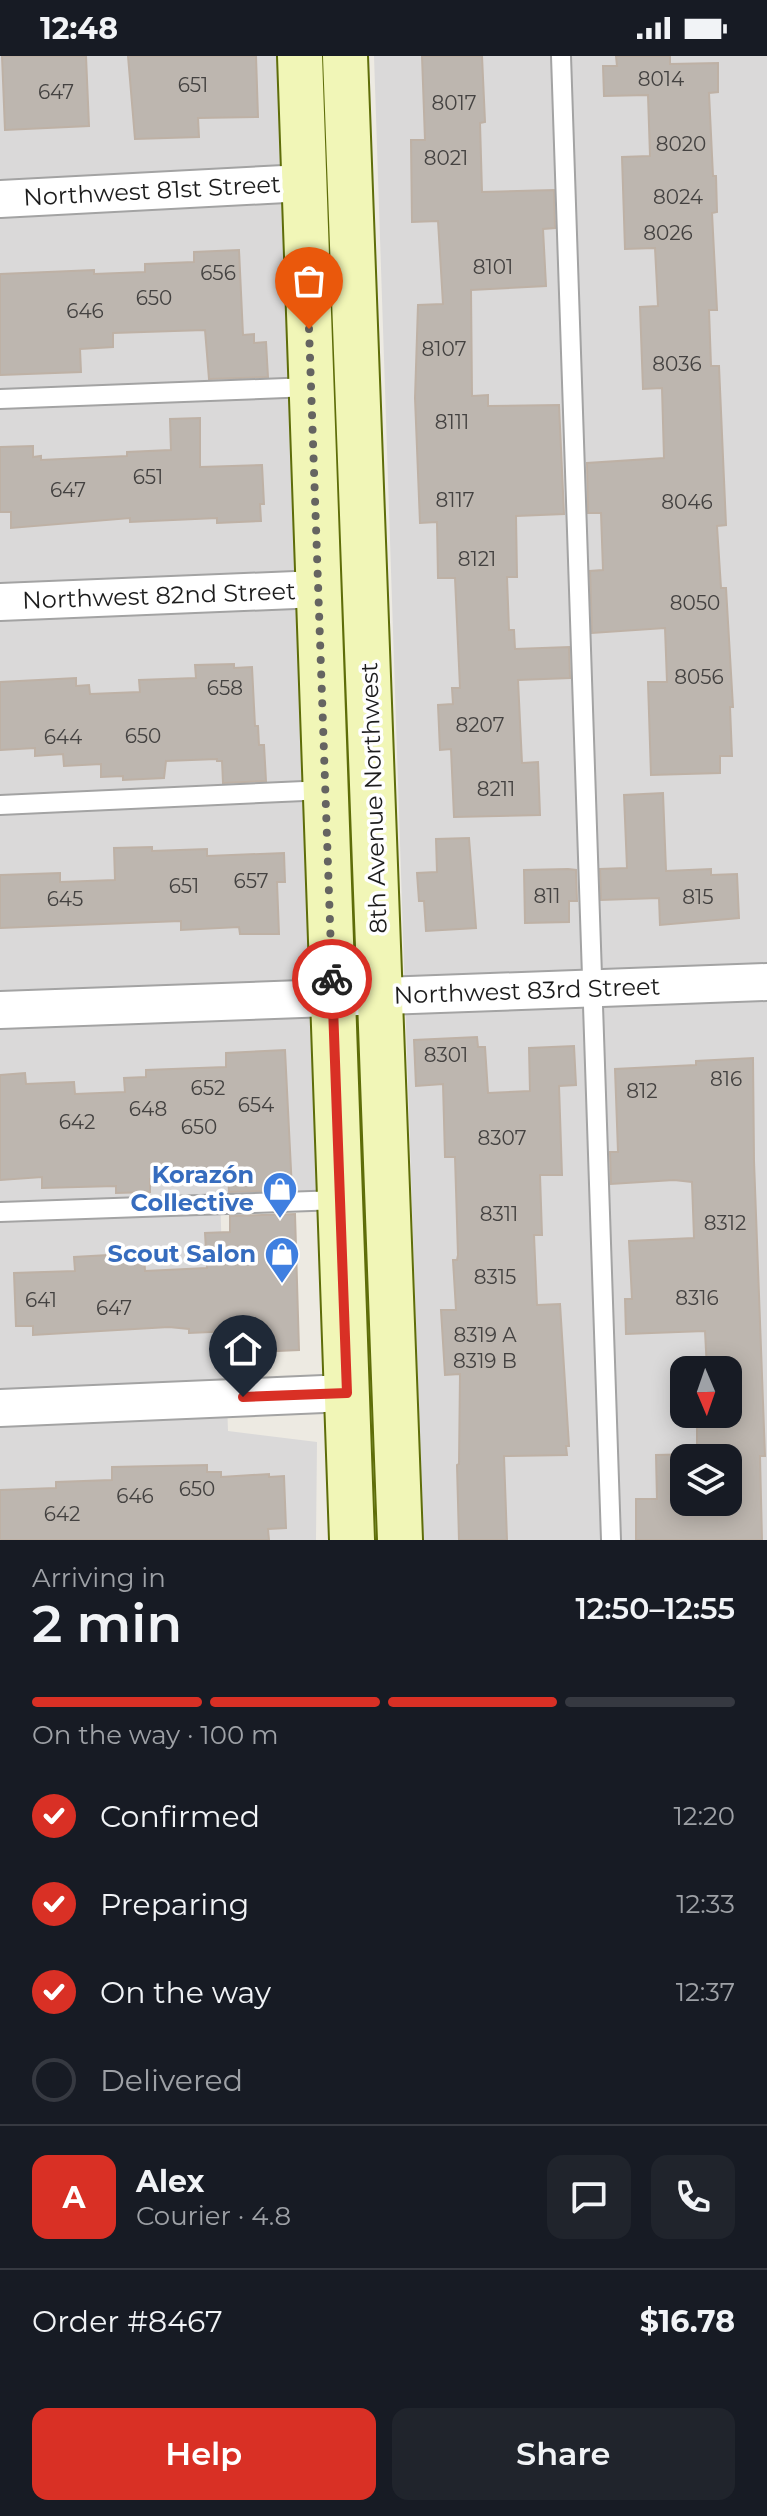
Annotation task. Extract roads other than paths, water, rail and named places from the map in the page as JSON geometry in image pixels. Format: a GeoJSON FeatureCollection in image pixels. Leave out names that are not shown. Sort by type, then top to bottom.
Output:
{"type":"FeatureCollection","features":[{"type":"Feature","properties":{"kind":"main road","name":"8th Avenue Northwest"},"geometry":{"type":"LineString","coordinates":[[300,56],[352,1540]]}},
{"type":"Feature","properties":{"kind":"main road","name":"8th Avenue Northwest"},"geometry":{"type":"LineString","coordinates":[[345,56],[400,1540]]}},
{"type":"Feature","properties":{"kind":"street","name":"Northwest 81st Street"},"geometry":{"type":"LineString","coordinates":[[0,199],[304,183]]}},
{"type":"Feature","properties":{"kind":"street","name":"Northwest 82nd Street"},"geometry":{"type":"LineString","coordinates":[[0,602],[319,589]]}},
{"type":"Feature","properties":{"kind":"street","name":"Northwest 83rd Street"},"geometry":{"type":"LineString","coordinates":[[0,1010],[767,982]]}},
{"type":"Feature","properties":{"kind":"street"},"geometry":{"type":"LineString","coordinates":[[0,1408],[347,1393]]}},
{"type":"Feature","properties":{"kind":"lane"},"geometry":{"type":"LineString","coordinates":[[561,56],[611,1540]]}},
{"type":"Feature","properties":{"kind":"lane"},"geometry":{"type":"LineString","coordinates":[[0,399],[311,387]]}},
{"type":"Feature","properties":{"kind":"lane"},"geometry":{"type":"LineString","coordinates":[[0,805],[326,790]]}},
{"type":"Feature","properties":{"kind":"lane"},"geometry":{"type":"LineString","coordinates":[[0,1212],[340,1200]]}},
{"type":"Feature","properties":{"kind":"place","name":"Korazón Collective"},"geometry":{"type":"Point","coordinates":[280,1220]}},
{"type":"Feature","properties":{"kind":"place","name":"Scout Salon"},"geometry":{"type":"Point","coordinates":[282,1285]}}]}
